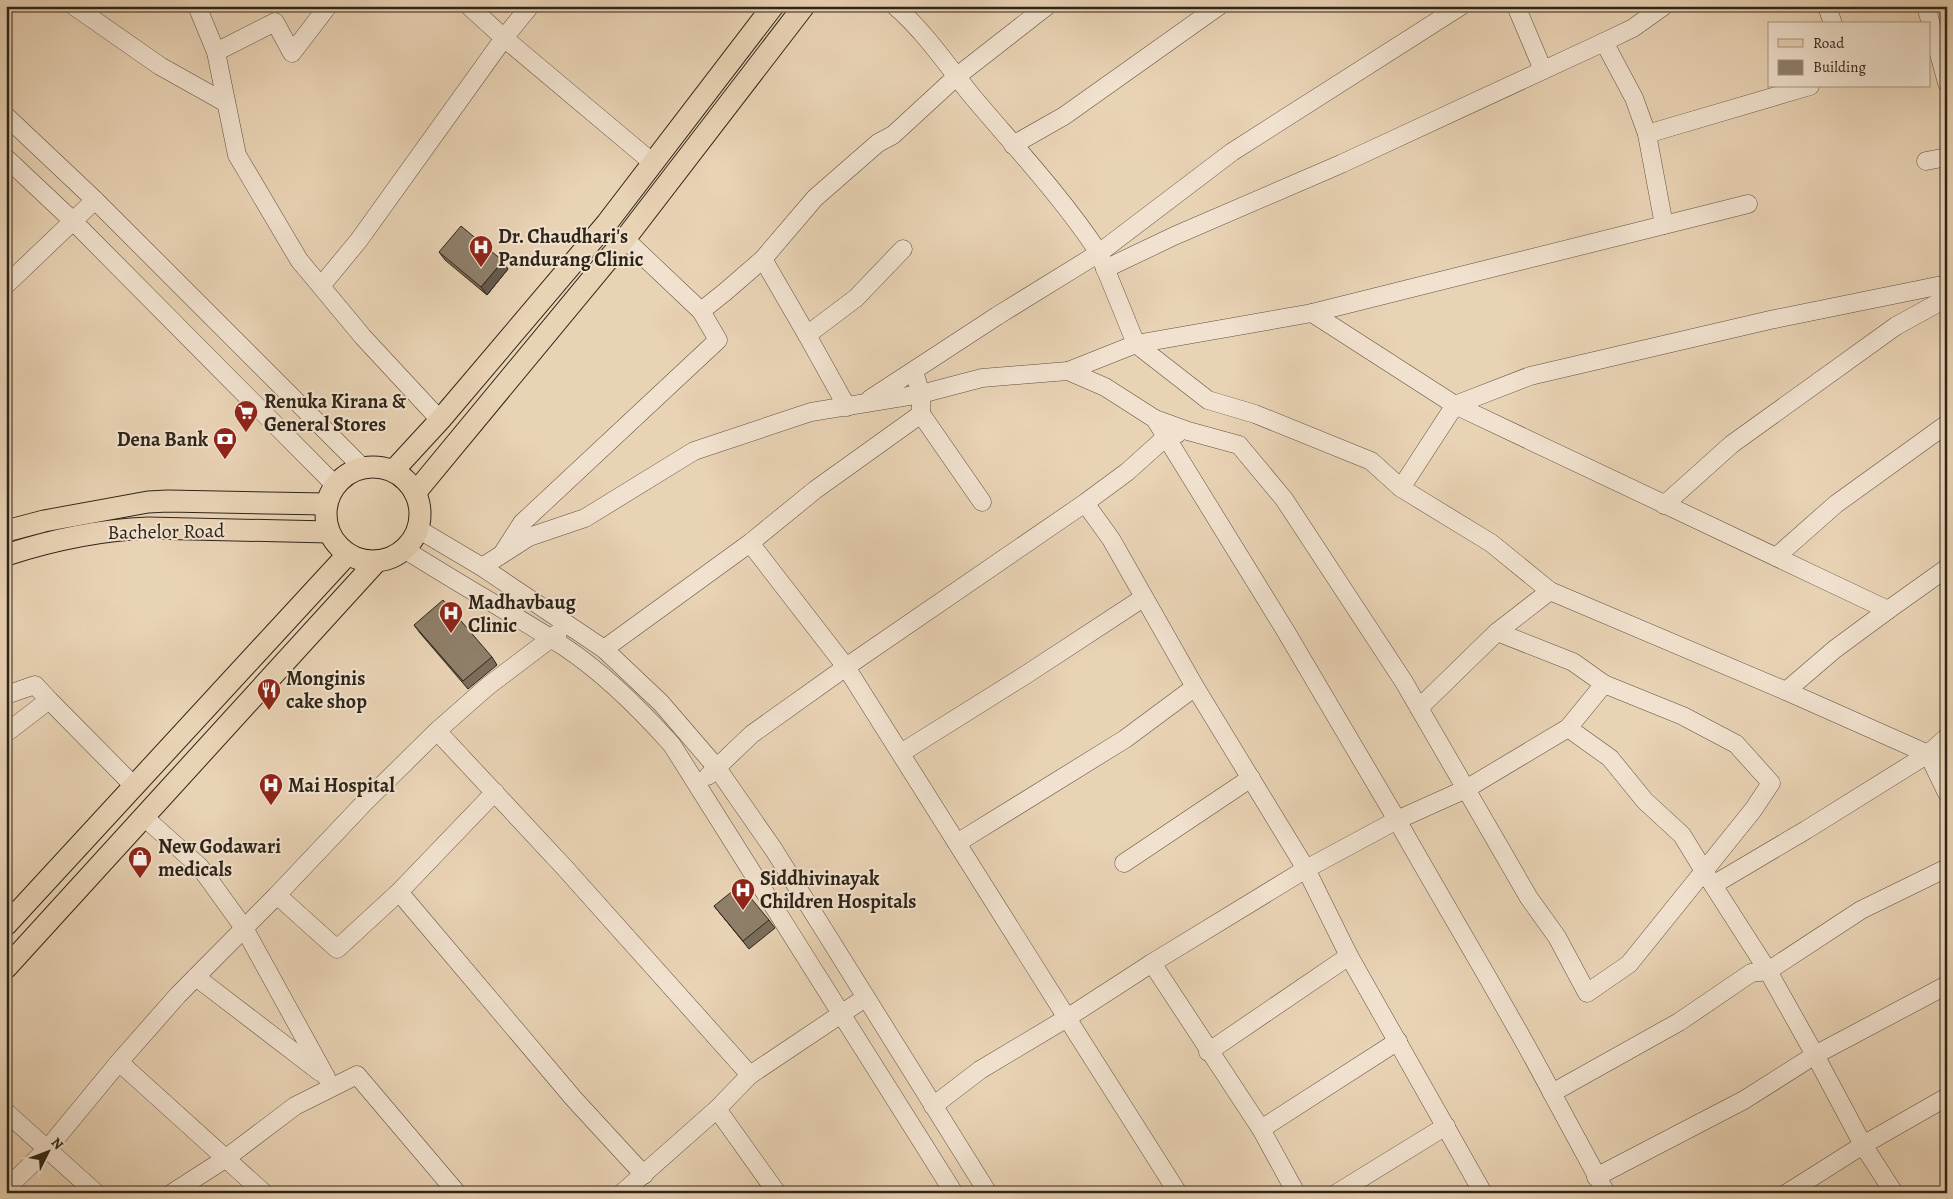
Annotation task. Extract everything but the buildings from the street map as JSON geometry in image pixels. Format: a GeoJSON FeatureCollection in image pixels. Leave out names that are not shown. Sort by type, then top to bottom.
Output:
{"type":"FeatureCollection","features":[{"type":"Feature","properties":{"kind":"main road"},"geometry":{"type":"LineString","coordinates":[[393,471],[440,420],[607,223],[773,6]]}},
{"type":"Feature","properties":{"kind":"main road"},"geometry":{"type":"LineString","coordinates":[[415,493],[625,239],[804,6]]}},
{"type":"Feature","properties":{"kind":"main road"},"geometry":{"type":"LineString","coordinates":[[6,968],[377,561],[399,553],[410,543],[418,529],[420,513],[418,498],[410,484],[393,471],[384,467],[368,466],[353,470],[340,478],[330,494],[325,522],[340,549],[354,557],[377,561]]}},
{"type":"Feature","properties":{"kind":"main road","name":"Bachelor Road"},"geometry":{"type":"LineString","coordinates":[[6,531],[44,521],[162,501],[330,494]]}},
{"type":"Feature","properties":{"kind":"main road","name":"Bachelor Road"},"geometry":{"type":"LineString","coordinates":[[6,554],[55,541],[118,529],[329,532]]}},
{"type":"Feature","properties":{"kind":"main road"},"geometry":{"type":"LineString","coordinates":[[6,925],[348,554]]}},
{"type":"Feature","properties":{"kind":"street"},"geometry":{"type":"LineString","coordinates":[[74,6],[160,66],[226,103]]}},
{"type":"Feature","properties":{"kind":"street"},"geometry":{"type":"LineString","coordinates":[[197,6],[216,52],[237,155],[299,260],[363,338],[440,420]]}},
{"type":"Feature","properties":{"kind":"street"},"geometry":{"type":"LineString","coordinates":[[216,52],[275,22],[292,53],[328,6]]}},
{"type":"Feature","properties":{"kind":"street"},"geometry":{"type":"LineString","coordinates":[[469,6],[504,38],[653,163]]}},
{"type":"Feature","properties":{"kind":"street"},"geometry":{"type":"LineString","coordinates":[[321,286],[359,240],[504,38],[530,6]]}},
{"type":"Feature","properties":{"kind":"street"},"geometry":{"type":"LineString","coordinates":[[895,6],[912,21],[1080,224],[1102,261],[1136,344],[1208,400],[1255,414],[1371,461],[1401,488],[1491,543],[1550,591],[1786,691],[1928,754],[1947,758]]}},
{"type":"Feature","properties":{"kind":"street"},"geometry":{"type":"LineString","coordinates":[[701,312],[763,258],[815,198],[878,143],[893,135],[956,76],[1047,6]]}},
{"type":"Feature","properties":{"kind":"street"},"geometry":{"type":"LineString","coordinates":[[1013,144],[1064,116],[1219,6]]}},
{"type":"Feature","properties":{"kind":"street"},"geometry":{"type":"LineString","coordinates":[[1102,261],[1135,226],[1232,152],[1461,6]]}},
{"type":"Feature","properties":{"kind":"street"},"geometry":{"type":"LineString","coordinates":[[1516,6],[1543,70]]}},
{"type":"Feature","properties":{"kind":"street"},"geometry":{"type":"LineString","coordinates":[[854,406],[914,372],[996,316],[1102,261],[1174,236],[1341,164],[1633,28],[1664,6]]}},
{"type":"Feature","properties":{"kind":"street"},"geometry":{"type":"LineString","coordinates":[[1827,6],[1832,22]]}},
{"type":"Feature","properties":{"kind":"street"},"geometry":{"type":"LineString","coordinates":[[1926,6],[1947,83]]}},
{"type":"Feature","properties":{"kind":"street"},"geometry":{"type":"LineString","coordinates":[[1604,42],[1634,98],[1648,134],[1664,225]]}},
{"type":"Feature","properties":{"kind":"street"},"geometry":{"type":"LineString","coordinates":[[1648,134],[1803,88]]}},
{"type":"Feature","properties":{"kind":"street"},"geometry":{"type":"LineString","coordinates":[[6,116],[95,200],[362,467]]}},
{"type":"Feature","properties":{"kind":"street"},"geometry":{"type":"LineString","coordinates":[[1926,161],[1947,157]]}},
{"type":"Feature","properties":{"kind":"street"},"geometry":{"type":"LineString","coordinates":[[6,158],[73,221],[330,494]]}},
{"type":"Feature","properties":{"kind":"street"},"geometry":{"type":"LineString","coordinates":[[6,285],[95,200]]}},
{"type":"Feature","properties":{"kind":"street"},"geometry":{"type":"LineString","coordinates":[[482,567],[529,537],[585,518],[694,451],[811,412],[921,394],[982,378],[1068,370],[1136,344],[1312,313],[1748,204]]}},
{"type":"Feature","properties":{"kind":"street"},"geometry":{"type":"LineString","coordinates":[[1135,226],[1174,236]]}},
{"type":"Feature","properties":{"kind":"street"},"geometry":{"type":"LineString","coordinates":[[501,555],[522,523],[718,340],[701,312],[625,239]]}},
{"type":"Feature","properties":{"kind":"street"},"geometry":{"type":"LineString","coordinates":[[807,336],[856,298],[903,249]]}},
{"type":"Feature","properties":{"kind":"street"},"geometry":{"type":"LineString","coordinates":[[763,258],[807,336],[854,406]]}},
{"type":"Feature","properties":{"kind":"street"},"geometry":{"type":"LineString","coordinates":[[1401,488],[1455,405],[1530,376],[1770,320],[1947,284]]}},
{"type":"Feature","properties":{"kind":"street"},"geometry":{"type":"LineString","coordinates":[[1896,326],[1918,290]]}},
{"type":"Feature","properties":{"kind":"street"},"geometry":{"type":"LineString","coordinates":[[1664,504],[1732,444],[1896,326],[1947,298]]}},
{"type":"Feature","properties":{"kind":"street"},"geometry":{"type":"LineString","coordinates":[[1312,313],[1455,405],[1888,610]]}},
{"type":"Feature","properties":{"kind":"street"},"geometry":{"type":"LineString","coordinates":[[1068,370],[1105,387],[1155,419],[1188,431],[1239,445],[1273,485],[1342,586],[1419,708],[1529,898],[1557,938],[1587,993],[1629,964],[1709,878],[1770,783],[1736,744],[1683,716],[1604,684],[1573,662],[1497,632]]}},
{"type":"Feature","properties":{"kind":"street"},"geometry":{"type":"LineString","coordinates":[[914,372],[921,394],[921,414],[982,502]]}},
{"type":"Feature","properties":{"kind":"street"},"geometry":{"type":"LineString","coordinates":[[604,649],[750,542],[815,490],[921,414]]}},
{"type":"Feature","properties":{"kind":"street"},"geometry":{"type":"LineString","coordinates":[[1155,419],[1285,630],[1397,820],[1514,1022],[1606,1193]]}},
{"type":"Feature","properties":{"kind":"street"},"geometry":{"type":"LineString","coordinates":[[1776,557],[1836,504],[1947,424]]}},
{"type":"Feature","properties":{"kind":"street"},"geometry":{"type":"LineString","coordinates":[[699,785],[752,734],[846,667],[1086,503],[1127,472],[1166,437],[1188,431]]}},
{"type":"Feature","properties":{"kind":"street"},"geometry":{"type":"LineString","coordinates":[[1086,503],[1111,539],[1195,687],[1306,870],[1349,956],[1483,1193]]}},
{"type":"Feature","properties":{"kind":"street"},"geometry":{"type":"LineString","coordinates":[[418,529],[482,567],[604,649],[661,703],[716,768],[774,850],[988,1193]]}},
{"type":"Feature","properties":{"kind":"street"},"geometry":{"type":"LineString","coordinates":[[750,542],[846,667],[1178,1193]]}},
{"type":"Feature","properties":{"kind":"street"},"geometry":{"type":"LineString","coordinates":[[404,549],[550,639],[593,670],[647,716],[672,745],[699,785],[954,1193]]}},
{"type":"Feature","properties":{"kind":"street"},"geometry":{"type":"LineString","coordinates":[[1786,691],[1835,649],[1947,568]]}},
{"type":"Feature","properties":{"kind":"street"},"geometry":{"type":"LineString","coordinates":[[1419,708],[1497,632],[1550,591]]}},
{"type":"Feature","properties":{"kind":"street"},"geometry":{"type":"LineString","coordinates":[[901,753],[1028,674],[1143,598]]}},
{"type":"Feature","properties":{"kind":"street"},"geometry":{"type":"LineString","coordinates":[[6,1189],[48,1148],[119,1062],[196,977],[365,802],[437,731],[488,686],[568,625]]}},
{"type":"Feature","properties":{"kind":"street"},"geometry":{"type":"LineString","coordinates":[[933,1106],[980,1070],[1306,870],[1397,820],[1466,789],[1568,728],[1604,684]]}},
{"type":"Feature","properties":{"kind":"street"},"geometry":{"type":"LineString","coordinates":[[6,695],[35,685],[134,786]]}},
{"type":"Feature","properties":{"kind":"street"},"geometry":{"type":"LineString","coordinates":[[957,843],[1125,739],[1195,687]]}},
{"type":"Feature","properties":{"kind":"street"},"geometry":{"type":"LineString","coordinates":[[6,733],[49,700]]}},
{"type":"Feature","properties":{"kind":"street"},"geometry":{"type":"LineString","coordinates":[[1568,728],[1610,758],[1645,802],[1682,835],[1768,971],[1863,1145],[1894,1193]]}},
{"type":"Feature","properties":{"kind":"street"},"geometry":{"type":"LineString","coordinates":[[437,731],[564,867],[750,1075]]}},
{"type":"Feature","properties":{"kind":"street"},"geometry":{"type":"LineString","coordinates":[[1709,878],[1806,830],[1928,754],[1947,737]]}},
{"type":"Feature","properties":{"kind":"street"},"geometry":{"type":"LineString","coordinates":[[1928,754],[1947,792]]}},
{"type":"Feature","properties":{"kind":"street"},"geometry":{"type":"LineString","coordinates":[[1124,863],[1251,778]]}},
{"type":"Feature","properties":{"kind":"street"},"geometry":{"type":"LineString","coordinates":[[277,895],[338,948],[399,892],[495,792]]}},
{"type":"Feature","properties":{"kind":"street"},"geometry":{"type":"LineString","coordinates":[[144,817],[200,867],[244,928],[330,1082]]}},
{"type":"Feature","properties":{"kind":"street"},"geometry":{"type":"LineString","coordinates":[[1552,1092],[1679,1022],[1751,973],[1768,971],[1861,910],[1947,868]]}},
{"type":"Feature","properties":{"kind":"street"},"geometry":{"type":"LineString","coordinates":[[399,892],[574,1099],[644,1175]]}},
{"type":"Feature","properties":{"kind":"street"},"geometry":{"type":"LineString","coordinates":[[1208,1052],[1349,956]]}},
{"type":"Feature","properties":{"kind":"street"},"geometry":{"type":"LineString","coordinates":[[1152,963],[1208,1052],[1260,1129],[1296,1193]]}},
{"type":"Feature","properties":{"kind":"street"},"geometry":{"type":"LineString","coordinates":[[196,977],[330,1082]]}},
{"type":"Feature","properties":{"kind":"street"},"geometry":{"type":"LineString","coordinates":[[1596,1177],[1744,1100],[1815,1055],[1947,985]]}},
{"type":"Feature","properties":{"kind":"street"},"geometry":{"type":"LineString","coordinates":[[622,1193],[717,1109],[750,1075],[865,998]]}},
{"type":"Feature","properties":{"kind":"street"},"geometry":{"type":"LineString","coordinates":[[1260,1129],[1398,1041]]}},
{"type":"Feature","properties":{"kind":"street"},"geometry":{"type":"LineString","coordinates":[[119,1062],[264,1193]]}},
{"type":"Feature","properties":{"kind":"street"},"geometry":{"type":"LineString","coordinates":[[172,1193],[225,1158],[330,1082],[357,1075],[457,1193]]}},
{"type":"Feature","properties":{"kind":"street"},"geometry":{"type":"LineString","coordinates":[[1787,1193],[1863,1145],[1947,1097]]}},
{"type":"Feature","properties":{"kind":"street"},"geometry":{"type":"LineString","coordinates":[[717,1109],[777,1193]]}},
{"type":"Feature","properties":{"kind":"street"},"geometry":{"type":"LineString","coordinates":[[6,1112],[96,1193]]}},
{"type":"Feature","properties":{"kind":"street"},"geometry":{"type":"LineString","coordinates":[[1337,1193],[1446,1126]]}},
{"type":"Feature","properties":{"kind":"place","name":"Dr. Chaudhari's Pandurang Clinic"},"geometry":{"type":"Point","coordinates":[481,268]}},
{"type":"Feature","properties":{"kind":"place","name":"Renuka Kirana & General Stores"},"geometry":{"type":"Point","coordinates":[246,433]}},
{"type":"Feature","properties":{"kind":"place","name":"Dena Bank"},"geometry":{"type":"Point","coordinates":[225,460]}},
{"type":"Feature","properties":{"kind":"place","name":"Madhavbaug Clinic"},"geometry":{"type":"Point","coordinates":[451,634]}},
{"type":"Feature","properties":{"kind":"place","name":"Monginis cake shop"},"geometry":{"type":"Point","coordinates":[269,711]}},
{"type":"Feature","properties":{"kind":"place","name":"Mai Hospital"},"geometry":{"type":"Point","coordinates":[271,806]}},
{"type":"Feature","properties":{"kind":"place","name":"New Godawari medicals"},"geometry":{"type":"Point","coordinates":[140,879]}},
{"type":"Feature","properties":{"kind":"place","name":"Siddhivinayak Children Hospitals"},"geometry":{"type":"Point","coordinates":[743,911]}}]}
